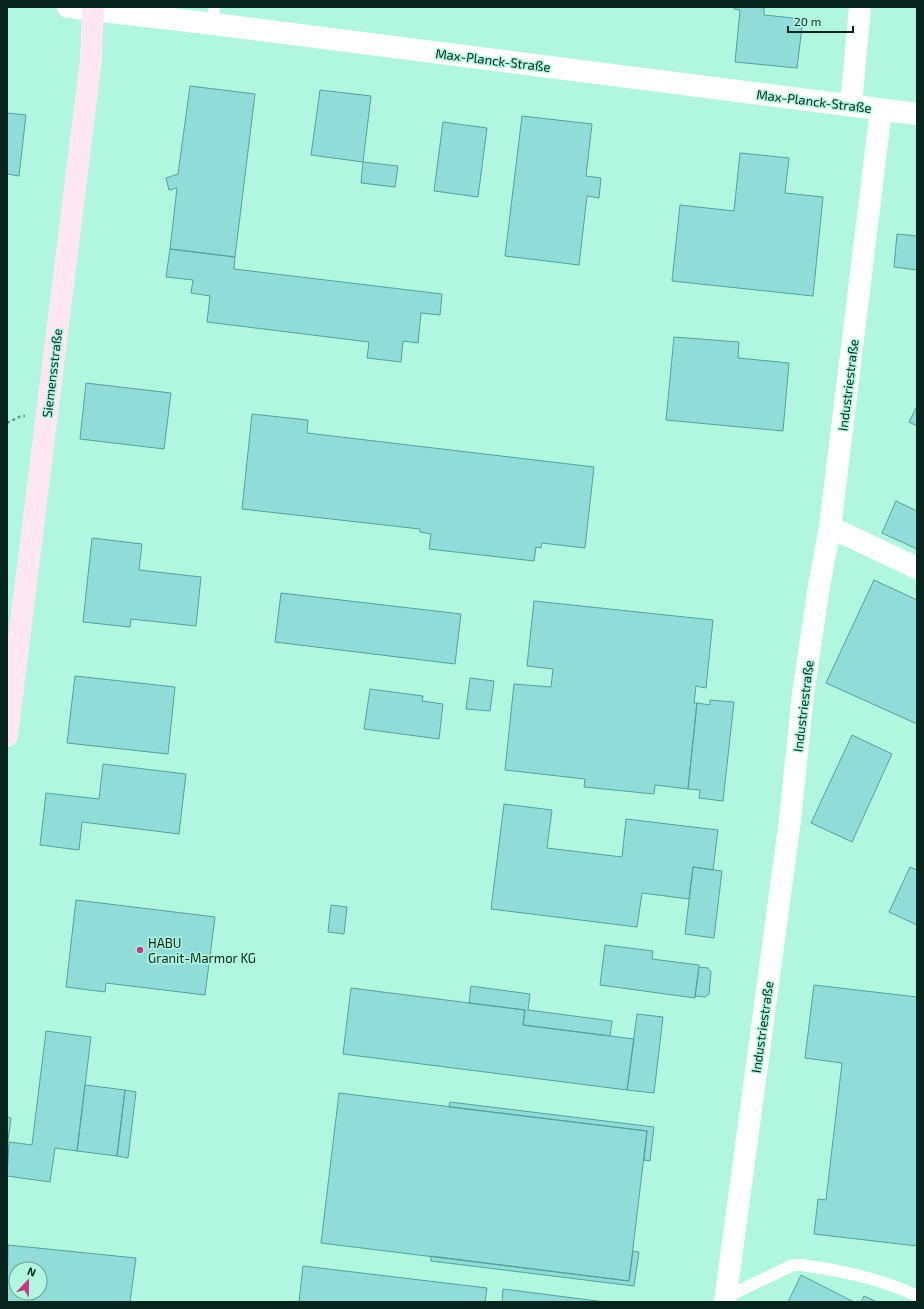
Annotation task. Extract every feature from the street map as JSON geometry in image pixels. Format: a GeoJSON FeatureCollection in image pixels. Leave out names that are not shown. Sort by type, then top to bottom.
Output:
{"type":"FeatureCollection","features":[{"type":"Feature","properties":{"kind":"main road","name":"Siemensstraße"},"geometry":{"type":"LineString","coordinates":[[7,736],[92,59],[93,8]]}},
{"type":"Feature","properties":{"kind":"street","name":"Max-Planck-Straße"},"geometry":{"type":"LineString","coordinates":[[68,7],[214,15],[917,114]]}},
{"type":"Feature","properties":{"kind":"street"},"geometry":{"type":"LineString","coordinates":[[851,105],[860,7]]}},
{"type":"Feature","properties":{"kind":"street","name":"Industriestraße"},"geometry":{"type":"LineString","coordinates":[[725,1299],[790,820],[803,694],[819,586],[830,527],[881,110]]}},
{"type":"Feature","properties":{"kind":"street"},"geometry":{"type":"LineString","coordinates":[[830,527],[917,568]]}},
{"type":"Feature","properties":{"kind":"lane"},"geometry":{"type":"LineString","coordinates":[[725,1299],[793,1265],[857,1276],[917,1296]]}},
{"type":"Feature","properties":{"kind":"building"},"geometry":{"type":"Polygon","coordinates":[[[735,7],[764,7],[764,15],[803,19],[797,68],[735,62],[740,10],[734,9],[735,7]]]}},
{"type":"Feature","properties":{"kind":"building"},"geometry":{"type":"Polygon","coordinates":[[[190,86],[255,94],[235,257],[170,249],[177,188],[169,190],[166,178],[178,174],[190,86]]]}},
{"type":"Feature","properties":{"kind":"building"},"geometry":{"type":"Polygon","coordinates":[[[320,90],[371,96],[363,162],[311,155],[320,90]]]}},
{"type":"Feature","properties":{"kind":"building"},"geometry":{"type":"Polygon","coordinates":[[[7,113],[26,115],[19,176],[7,174],[7,113]]]}},
{"type":"Feature","properties":{"kind":"building"},"geometry":{"type":"Polygon","coordinates":[[[522,116],[592,124],[586,176],[601,178],[599,198],[587,196],[579,265],[505,256],[522,116]]]}},
{"type":"Feature","properties":{"kind":"building"},"geometry":{"type":"Polygon","coordinates":[[[443,122],[487,128],[478,197],[434,191],[443,122]]]}},
{"type":"Feature","properties":{"kind":"building"},"geometry":{"type":"Polygon","coordinates":[[[740,153],[789,158],[785,193],[823,197],[813,296],[672,281],[680,205],[734,211],[740,153]]]}},
{"type":"Feature","properties":{"kind":"building"},"geometry":{"type":"Polygon","coordinates":[[[363,162],[398,166],[395,187],[361,183],[363,162]]]}},
{"type":"Feature","properties":{"kind":"building"},"geometry":{"type":"Polygon","coordinates":[[[897,234],[917,236],[917,270],[894,267],[897,234]]]}},
{"type":"Feature","properties":{"kind":"building"},"geometry":{"type":"Polygon","coordinates":[[[170,249],[235,257],[234,269],[442,294],[440,315],[421,313],[418,343],[403,341],[401,362],[367,358],[369,342],[207,322],[210,296],[191,293],[193,280],[166,277],[170,249]]]}},
{"type":"Feature","properties":{"kind":"building"},"geometry":{"type":"Polygon","coordinates":[[[674,337],[739,342],[738,358],[789,363],[783,431],[666,420],[674,337]]]}},
{"type":"Feature","properties":{"kind":"building"},"geometry":{"type":"Polygon","coordinates":[[[86,383],[171,393],[164,449],[80,439],[86,383]]]}},
{"type":"Feature","properties":{"kind":"building"},"geometry":{"type":"Polygon","coordinates":[[[917,406],[917,426],[909,422],[917,406]]]}},
{"type":"Feature","properties":{"kind":"building"},"geometry":{"type":"Polygon","coordinates":[[[252,414],[308,420],[307,433],[594,467],[585,548],[542,543],[541,548],[536,547],[534,561],[429,549],[431,534],[420,532],[420,529],[242,509],[252,414]]]}},
{"type":"Feature","properties":{"kind":"building"},"geometry":{"type":"Polygon","coordinates":[[[896,501],[917,511],[917,549],[882,533],[896,501]]]}},
{"type":"Feature","properties":{"kind":"building"},"geometry":{"type":"Polygon","coordinates":[[[92,538],[142,544],[139,570],[201,577],[196,626],[131,619],[130,627],[83,622],[92,538]]]}},
{"type":"Feature","properties":{"kind":"building"},"geometry":{"type":"Polygon","coordinates":[[[874,580],[917,600],[917,724],[826,683],[874,580]]]}},
{"type":"Feature","properties":{"kind":"building"},"geometry":{"type":"Polygon","coordinates":[[[281,593],[461,614],[455,664],[275,642],[281,593]]]}},
{"type":"Feature","properties":{"kind":"building"},"geometry":{"type":"Polygon","coordinates":[[[534,601],[713,620],[706,688],[696,686],[694,703],[697,703],[688,789],[655,785],[654,794],[584,787],[585,779],[505,770],[514,684],[551,687],[553,669],[527,666],[534,601]]]}},
{"type":"Feature","properties":{"kind":"building"},"geometry":{"type":"Polygon","coordinates":[[[75,676],[175,687],[168,754],[67,743],[75,676]]]}},
{"type":"Feature","properties":{"kind":"building"},"geometry":{"type":"Polygon","coordinates":[[[470,678],[494,681],[490,711],[466,709],[470,678]]]}},
{"type":"Feature","properties":{"kind":"building"},"geometry":{"type":"Polygon","coordinates":[[[370,689],[423,696],[422,701],[443,704],[439,739],[364,729],[370,689]]]}},
{"type":"Feature","properties":{"kind":"building"},"geometry":{"type":"Polygon","coordinates":[[[710,700],[734,702],[723,801],[699,798],[700,790],[688,789],[697,703],[710,705],[710,700]]]}},
{"type":"Feature","properties":{"kind":"building"},"geometry":{"type":"Polygon","coordinates":[[[852,735],[892,754],[852,842],[811,823],[852,735]]]}},
{"type":"Feature","properties":{"kind":"building"},"geometry":{"type":"Polygon","coordinates":[[[103,764],[186,774],[179,834],[82,822],[79,850],[40,845],[46,793],[99,799],[103,764]]]}},
{"type":"Feature","properties":{"kind":"building"},"geometry":{"type":"Polygon","coordinates":[[[504,804],[552,810],[547,848],[622,857],[626,819],[718,830],[713,870],[693,867],[689,899],[642,893],[637,927],[491,909],[504,804]]]}},
{"type":"Feature","properties":{"kind":"building"},"geometry":{"type":"Polygon","coordinates":[[[693,867],[722,871],[714,938],[685,934],[693,867]]]}},
{"type":"Feature","properties":{"kind":"building"},"geometry":{"type":"Polygon","coordinates":[[[910,867],[917,870],[917,925],[889,912],[910,867]]]}},
{"type":"Feature","properties":{"kind":"building","name":"HABU Granit-Marmor KG"},"geometry":{"type":"Polygon","coordinates":[[[76,900],[215,917],[205,995],[106,983],[105,992],[66,987],[76,900]]]}},
{"type":"Feature","properties":{"kind":"building"},"geometry":{"type":"Polygon","coordinates":[[[331,905],[347,907],[344,934],[328,932],[331,905]]]}},
{"type":"Feature","properties":{"kind":"building"},"geometry":{"type":"Polygon","coordinates":[[[605,945],[653,951],[652,959],[699,965],[695,998],[600,985],[605,945]]]}},
{"type":"Feature","properties":{"kind":"building"},"geometry":{"type":"Polygon","coordinates":[[[699,967],[708,968],[711,972],[709,994],[705,997],[695,996],[699,967]]]}},
{"type":"Feature","properties":{"kind":"building"},"geometry":{"type":"Polygon","coordinates":[[[814,985],[917,997],[917,1246],[814,1234],[818,1199],[826,1200],[842,1063],[805,1058],[814,985]]]}},
{"type":"Feature","properties":{"kind":"building"},"geometry":{"type":"Polygon","coordinates":[[[471,986],[530,994],[528,1010],[612,1021],[610,1036],[523,1025],[525,1010],[469,1003],[471,986]]]}},
{"type":"Feature","properties":{"kind":"building"},"geometry":{"type":"Polygon","coordinates":[[[351,988],[525,1010],[523,1025],[634,1039],[627,1090],[343,1054],[351,988]]]}},
{"type":"Feature","properties":{"kind":"building"},"geometry":{"type":"Polygon","coordinates":[[[637,1014],[663,1017],[654,1093],[627,1090],[637,1014]]]}},
{"type":"Feature","properties":{"kind":"building"},"geometry":{"type":"Polygon","coordinates":[[[46,1031],[91,1037],[77,1151],[55,1148],[50,1182],[7,1176],[9,1142],[32,1145],[46,1031]]]}},
{"type":"Feature","properties":{"kind":"building"},"geometry":{"type":"Polygon","coordinates":[[[85,1085],[125,1090],[117,1156],[77,1151],[85,1085]]]}},
{"type":"Feature","properties":{"kind":"building"},"geometry":{"type":"Polygon","coordinates":[[[125,1090],[136,1092],[128,1158],[117,1156],[125,1090]]]}},
{"type":"Feature","properties":{"kind":"building"},"geometry":{"type":"Polygon","coordinates":[[[339,1093],[647,1131],[629,1281],[321,1243],[339,1093]]]}},
{"type":"Feature","properties":{"kind":"building"},"geometry":{"type":"Polygon","coordinates":[[[450,1102],[654,1127],[650,1161],[644,1160],[647,1131],[449,1107],[450,1102]]]}},
{"type":"Feature","properties":{"kind":"building"},"geometry":{"type":"Polygon","coordinates":[[[7,1117],[11,1118],[7,1148],[7,1117]]]}},
{"type":"Feature","properties":{"kind":"building"},"geometry":{"type":"Polygon","coordinates":[[[8,1245],[136,1258],[130,1302],[7,1302],[8,1245]]]}},
{"type":"Feature","properties":{"kind":"building"},"geometry":{"type":"Polygon","coordinates":[[[633,1251],[639,1252],[634,1286],[431,1261],[431,1256],[629,1281],[633,1251]]]}},
{"type":"Feature","properties":{"kind":"building"},"geometry":{"type":"Polygon","coordinates":[[[303,1266],[487,1288],[485,1302],[299,1302],[303,1266]]]}},
{"type":"Feature","properties":{"kind":"building"},"geometry":{"type":"Polygon","coordinates":[[[801,1275],[854,1302],[788,1302],[801,1275]]]}},
{"type":"Feature","properties":{"kind":"building"},"geometry":{"type":"Polygon","coordinates":[[[503,1289],[605,1302],[502,1302],[503,1289]]]}},
{"type":"Feature","properties":{"kind":"building"},"geometry":{"type":"Polygon","coordinates":[[[864,1296],[877,1302],[861,1302],[864,1296]]]}},
{"type":"Feature","properties":{"kind":"place","name":"HABU Granit-Marmor KG"},"geometry":{"type":"Point","coordinates":[140,950]}}]}
